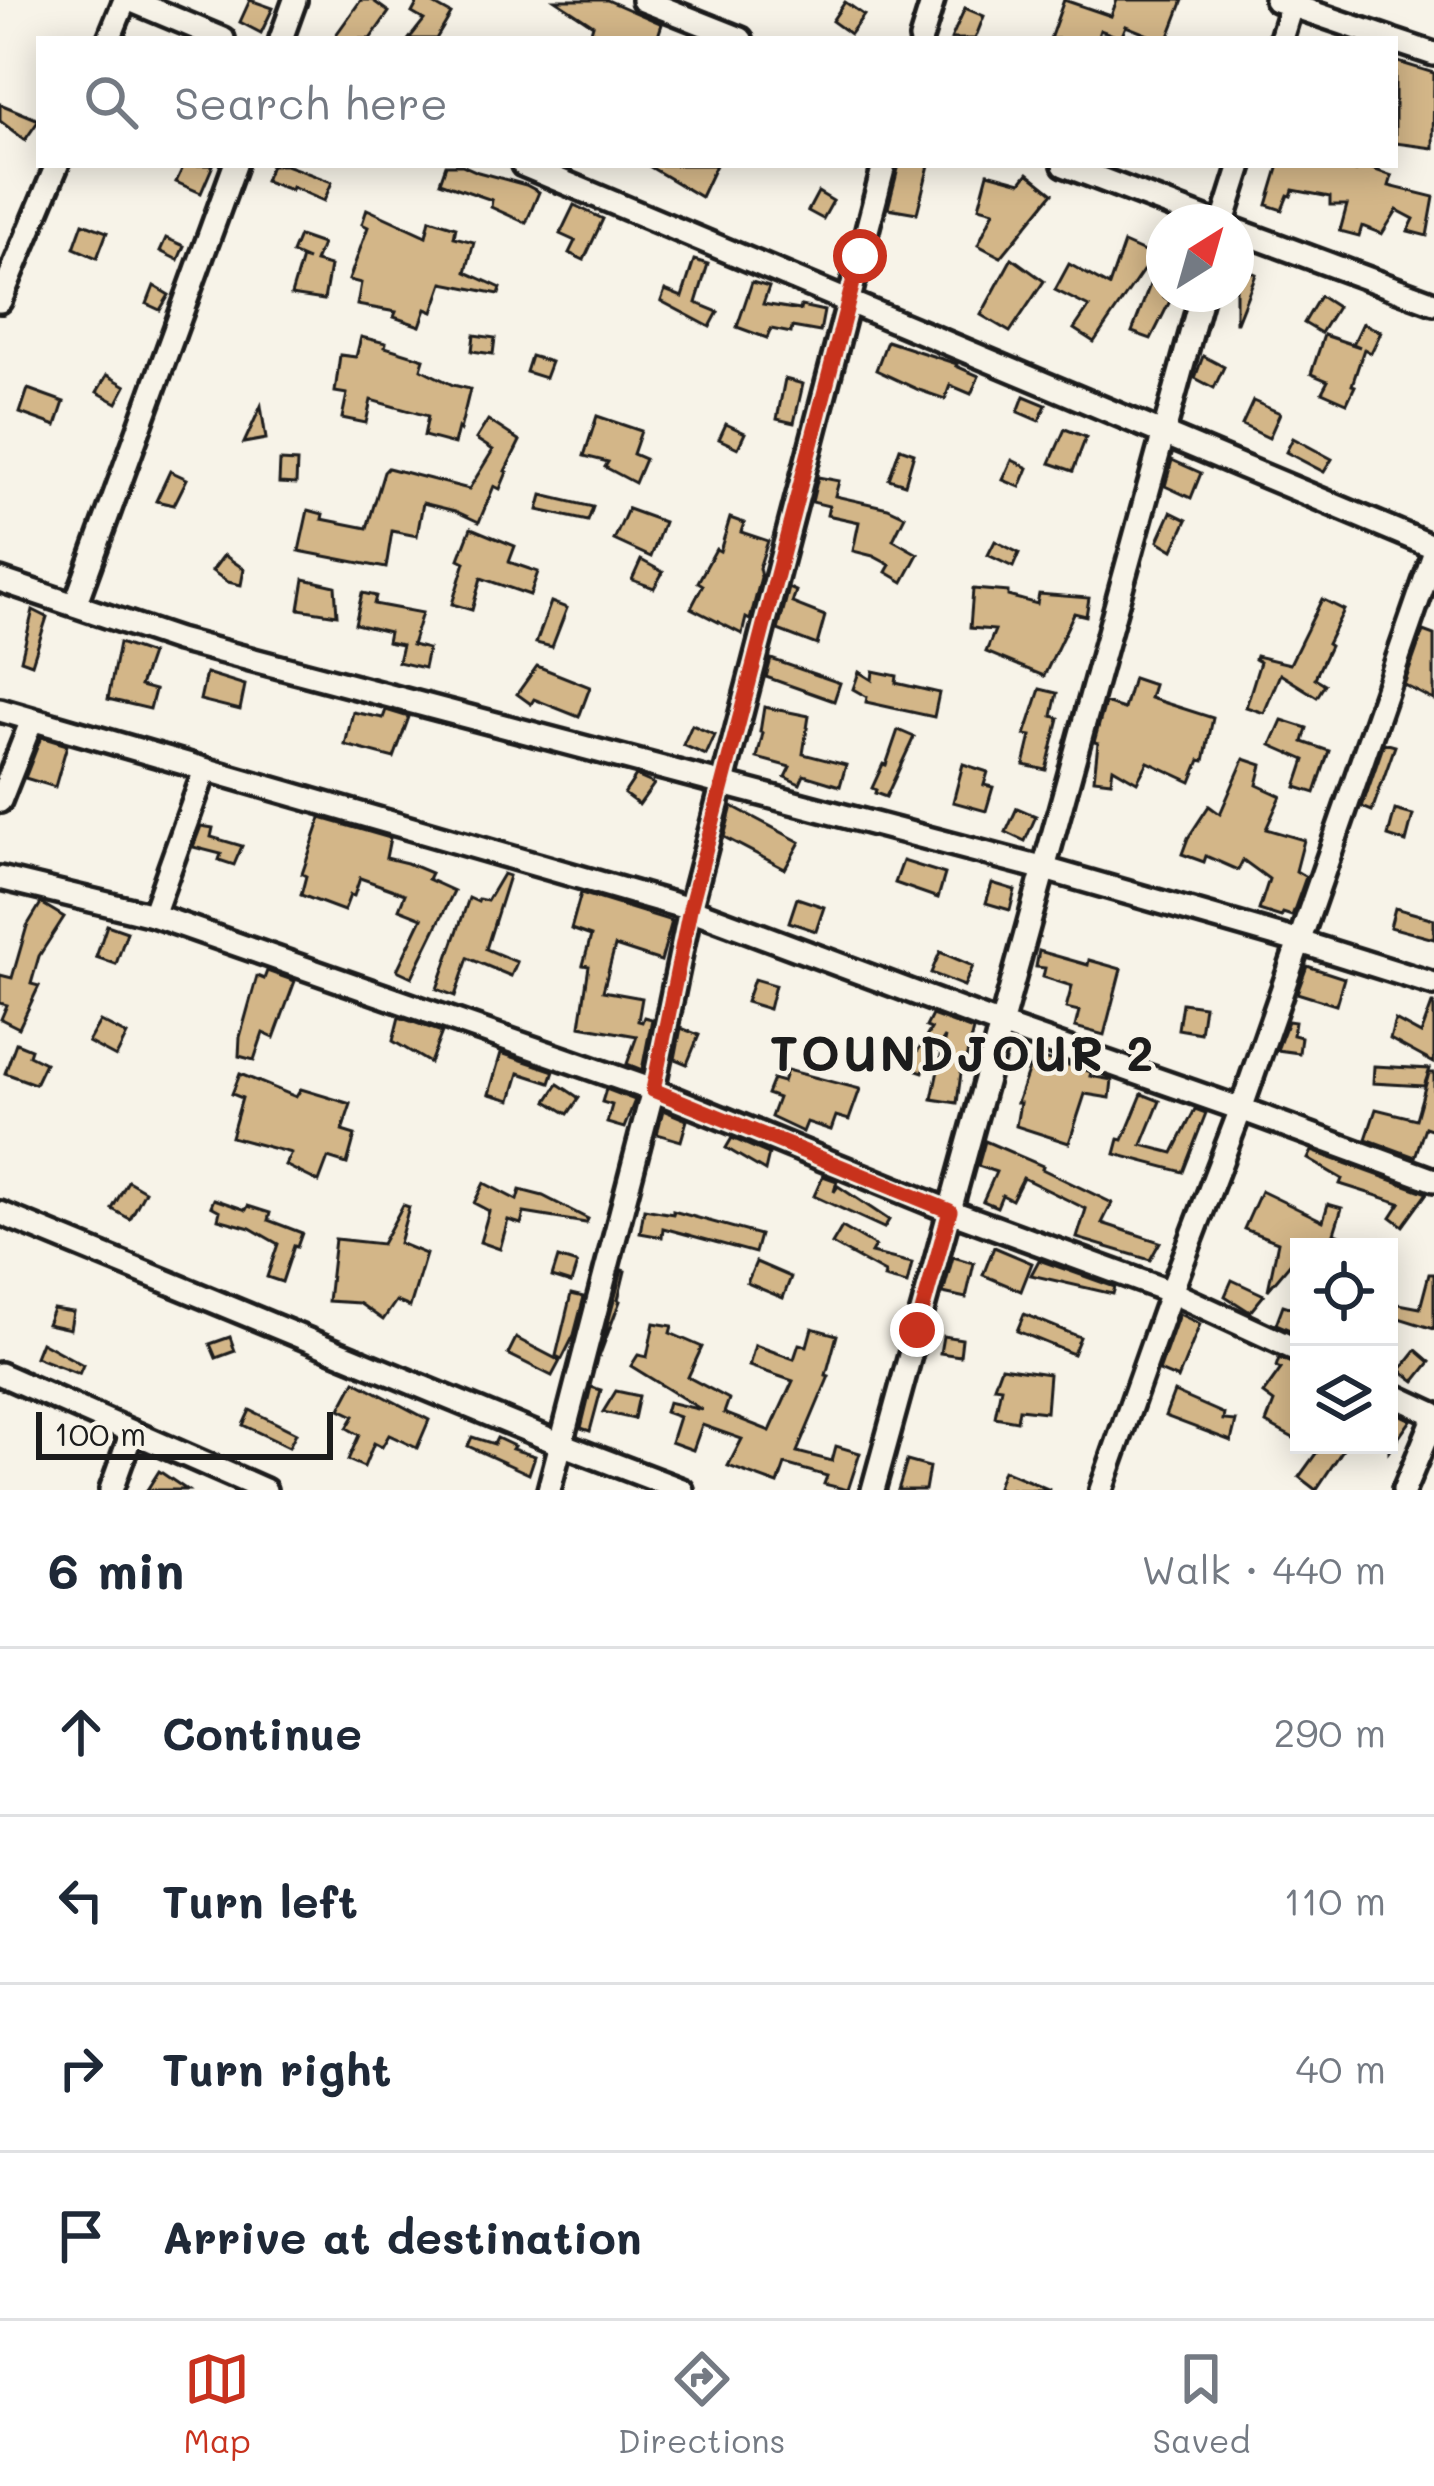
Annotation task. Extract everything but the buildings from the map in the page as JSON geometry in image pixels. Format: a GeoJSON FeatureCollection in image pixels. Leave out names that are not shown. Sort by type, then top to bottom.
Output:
{"type":"FeatureCollection","features":[{"type":"Feature","properties":{"kind":"street"},"geometry":{"type":"LineString","coordinates":[[110,36],[128,0],[216,36]]}},
{"type":"Feature","properties":{"kind":"street"},"geometry":{"type":"LineString","coordinates":[[282,36],[296,0]]}},
{"type":"Feature","properties":{"kind":"street"},"geometry":{"type":"LineString","coordinates":[[643,0],[733,36]]}},
{"type":"Feature","properties":{"kind":"street"},"geometry":{"type":"LineString","coordinates":[[922,36],[933,0]]}},
{"type":"Feature","properties":{"kind":"street"},"geometry":{"type":"LineString","coordinates":[[1281,36],[1287,2],[1381,36]]}},
{"type":"Feature","properties":{"kind":"street"},"geometry":{"type":"LineString","coordinates":[[1398,42],[1434,54]]}},
{"type":"Feature","properties":{"kind":"street"},"geometry":{"type":"LineString","coordinates":[[0,302],[56,168]]}},
{"type":"Feature","properties":{"kind":"street"},"geometry":{"type":"LineString","coordinates":[[75,605],[234,168]]}},
{"type":"Feature","properties":{"kind":"street"},"geometry":{"type":"LineString","coordinates":[[530,168],[1434,550],[1241,1109],[1102,1490]]}},
{"type":"Feature","properties":{"kind":"street"},"geometry":{"type":"LineString","coordinates":[[549,1490],[653,1090],[690,909],[883,168]]}},
{"type":"Feature","properties":{"kind":"street"},"geometry":{"type":"LineString","coordinates":[[1072,168],[1166,204]]}},
{"type":"Feature","properties":{"kind":"street"},"geometry":{"type":"LineString","coordinates":[[1229,204],[1240,168]]}},
{"type":"Feature","properties":{"kind":"street"},"geometry":{"type":"LineString","coordinates":[[1254,237],[1434,303]]}},
{"type":"Feature","properties":{"kind":"street"},"geometry":{"type":"LineString","coordinates":[[873,1490],[1197,312]]}},
{"type":"Feature","properties":{"kind":"street"},"geometry":{"type":"LineString","coordinates":[[0,580],[178,640],[1045,869],[1434,984]]}},
{"type":"Feature","properties":{"kind":"street"},"geometry":{"type":"LineString","coordinates":[[0,710],[690,909],[1434,1180]]}},
{"type":"Feature","properties":{"kind":"street"},"geometry":{"type":"LineString","coordinates":[[0,801],[32,720]]}},
{"type":"Feature","properties":{"kind":"street"},"geometry":{"type":"LineString","coordinates":[[153,915],[205,770]]}},
{"type":"Feature","properties":{"kind":"street"},"geometry":{"type":"LineString","coordinates":[[0,878],[153,915],[653,1090],[950,1211],[1171,1292],[1290,1347]]}},
{"type":"Feature","properties":{"kind":"street"},"geometry":{"type":"LineString","coordinates":[[0,1213],[682,1490]]}},
{"type":"Feature","properties":{"kind":"street"},"geometry":{"type":"LineString","coordinates":[[0,1374],[265,1490]]}},
{"type":"Feature","properties":{"kind":"street"},"geometry":{"type":"LineString","coordinates":[[1398,1398],[1434,1416],[1404,1490]]}},
{"type":"Feature","properties":{"kind":"street"},"geometry":{"type":"LineString","coordinates":[[111,1490],[132,1432]]}},
{"type":"Feature","properties":{"kind":"district","name":"TOUNDJOUR 2"},"geometry":{"type":"Point","coordinates":[963,1054]}},
{"type":"Feature","properties":{"kind":"route"},"geometry":{"type":"LineString","coordinates":[[860,256],[690,909],[653,1090],[950,1211],[917,1330]]}}]}
